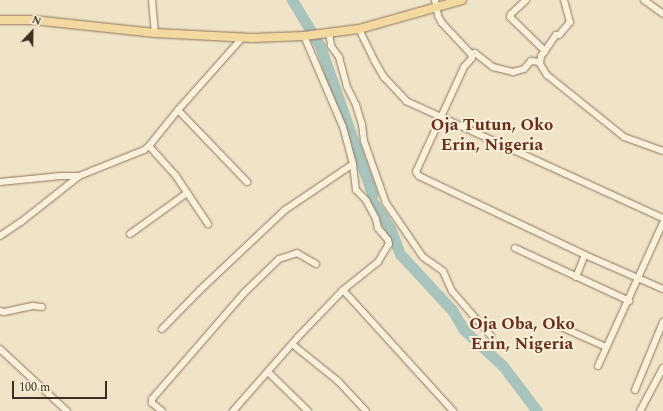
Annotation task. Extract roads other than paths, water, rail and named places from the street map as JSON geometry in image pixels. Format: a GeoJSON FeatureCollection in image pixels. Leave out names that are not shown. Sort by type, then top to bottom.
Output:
{"type":"FeatureCollection","features":[{"type":"Feature","properties":{"kind":"main road"},"geometry":{"type":"LineString","coordinates":[[0,20],[33,20],[155,33],[243,37],[306,36],[359,28],[436,4],[462,0]]}},
{"type":"Feature","properties":{"kind":"street"},"geometry":{"type":"LineString","coordinates":[[152,0],[155,33]]}},
{"type":"Feature","properties":{"kind":"street"},"geometry":{"type":"LineString","coordinates":[[526,0],[510,17],[544,51]]}},
{"type":"Feature","properties":{"kind":"street"},"geometry":{"type":"LineString","coordinates":[[564,0],[570,22],[559,35],[556,35],[541,56],[540,62],[547,74],[624,137],[663,151]]}},
{"type":"Feature","properties":{"kind":"street"},"geometry":{"type":"LineString","coordinates":[[644,0],[663,14]]}},
{"type":"Feature","properties":{"kind":"street"},"geometry":{"type":"LineString","coordinates":[[436,4],[438,16],[442,24],[471,54],[475,53],[494,68],[513,72],[524,69],[531,61],[540,62]]}},
{"type":"Feature","properties":{"kind":"street"},"geometry":{"type":"LineString","coordinates":[[359,28],[384,77],[406,101],[663,218]]}},
{"type":"Feature","properties":{"kind":"street"},"geometry":{"type":"LineString","coordinates":[[329,33],[331,46],[339,58],[347,86],[356,105],[362,125],[364,141],[386,203],[423,257],[443,271],[452,291],[492,336]]}},
{"type":"Feature","properties":{"kind":"street"},"geometry":{"type":"LineString","coordinates":[[233,411],[292,344],[343,290],[378,262],[389,244],[388,240],[378,228],[376,219],[366,200],[356,190],[353,164],[343,127],[306,36]]}},
{"type":"Feature","properties":{"kind":"street"},"geometry":{"type":"LineString","coordinates":[[0,236],[21,222],[79,176],[144,150],[149,146],[178,110],[243,37]]}},
{"type":"Feature","properties":{"kind":"street"},"geometry":{"type":"LineString","coordinates":[[471,54],[472,58],[464,67],[416,172],[419,176],[586,255],[663,289]]}},
{"type":"Feature","properties":{"kind":"street"},"geometry":{"type":"LineString","coordinates":[[178,110],[246,182]]}},
{"type":"Feature","properties":{"kind":"street"},"geometry":{"type":"LineString","coordinates":[[149,146],[176,176],[208,224]]}},
{"type":"Feature","properties":{"kind":"street"},"geometry":{"type":"LineString","coordinates":[[162,329],[200,290],[285,210],[353,164]]}},
{"type":"Feature","properties":{"kind":"street"},"geometry":{"type":"LineString","coordinates":[[0,182],[79,176]]}},
{"type":"Feature","properties":{"kind":"street"},"geometry":{"type":"LineString","coordinates":[[130,234],[187,193]]}},
{"type":"Feature","properties":{"kind":"street"},"geometry":{"type":"LineString","coordinates":[[598,366],[629,301],[663,223]]}},
{"type":"Feature","properties":{"kind":"street"},"geometry":{"type":"LineString","coordinates":[[515,248],[629,301]]}},
{"type":"Feature","properties":{"kind":"street"},"geometry":{"type":"LineString","coordinates":[[162,411],[152,403],[152,399],[244,293],[279,259],[297,253],[316,264]]}},
{"type":"Feature","properties":{"kind":"street"},"geometry":{"type":"LineString","coordinates":[[576,277],[586,255]]}},
{"type":"Feature","properties":{"kind":"street"},"geometry":{"type":"LineString","coordinates":[[343,290],[453,411]]}},
{"type":"Feature","properties":{"kind":"street"},"geometry":{"type":"LineString","coordinates":[[0,311],[4,312],[34,306],[42,307]]}},
{"type":"Feature","properties":{"kind":"street"},"geometry":{"type":"LineString","coordinates":[[635,390],[663,322]]}},
{"type":"Feature","properties":{"kind":"street"},"geometry":{"type":"LineString","coordinates":[[557,325],[606,347]]}},
{"type":"Feature","properties":{"kind":"street"},"geometry":{"type":"LineString","coordinates":[[292,344],[338,381],[366,411]]}},
{"type":"Feature","properties":{"kind":"street"},"geometry":{"type":"LineString","coordinates":[[0,350],[67,411]]}},
{"type":"Feature","properties":{"kind":"street"},"geometry":{"type":"LineString","coordinates":[[640,411],[663,368]]}},
{"type":"Feature","properties":{"kind":"street"},"geometry":{"type":"LineString","coordinates":[[268,372],[308,411]]}},
{"type":"Feature","properties":{"kind":"waterway"},"geometry":{"type":"LineString","coordinates":[[292,0],[320,46],[372,194],[371,199],[390,228],[400,254],[452,310],[464,330],[503,366],[537,411]]}},
{"type":"Feature","properties":{"kind":"district","name":"Oja Tutun, Oko Erin, Nigeria"},"geometry":{"type":"Point","coordinates":[492,136]}},
{"type":"Feature","properties":{"kind":"district","name":"Oja Oba, Oko Erin, Nigeria"},"geometry":{"type":"Point","coordinates":[522,335]}}]}
